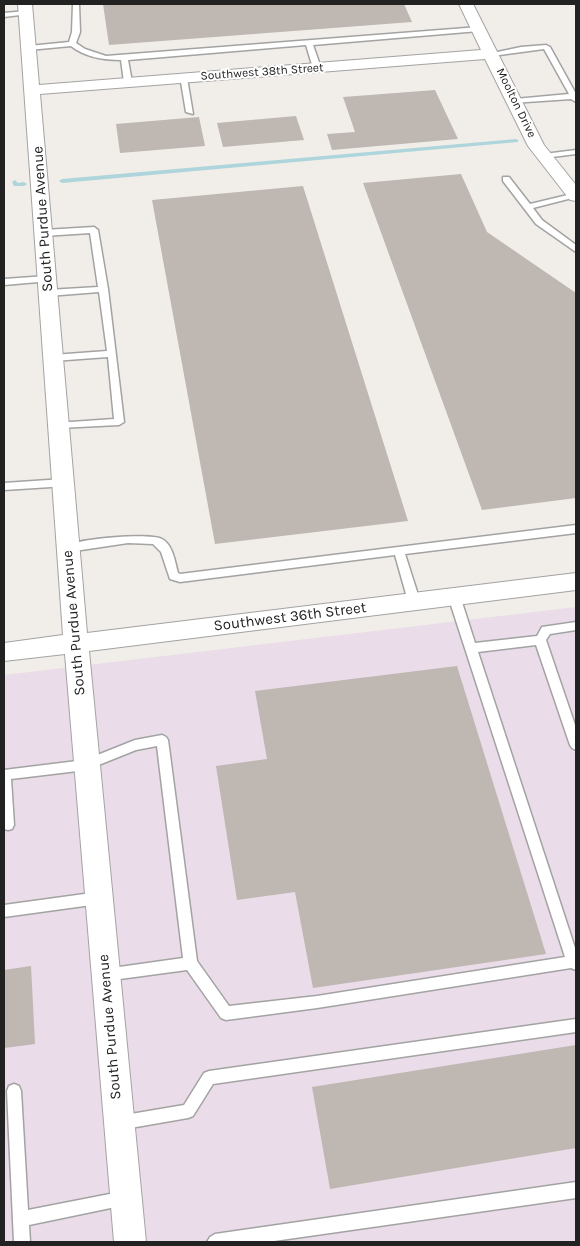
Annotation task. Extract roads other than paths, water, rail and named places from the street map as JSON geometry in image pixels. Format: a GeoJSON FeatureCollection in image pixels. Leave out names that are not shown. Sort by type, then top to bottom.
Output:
{"type":"FeatureCollection","features":[{"type":"Feature","properties":{"kind":"street","name":"Moolton Drive"},"geometry":{"type":"LineString","coordinates":[[466,4],[536,146],[576,196]]}},
{"type":"Feature","properties":{"kind":"street","name":"South Purdue Avenue"},"geometry":{"type":"LineString","coordinates":[[18,11],[29,48],[86,765],[130,1242]]}},
{"type":"Feature","properties":{"kind":"street","name":"Southwest 38th Street"},"geometry":{"type":"LineString","coordinates":[[32,90],[492,54]]}},
{"type":"Feature","properties":{"kind":"street","name":"Southwest 36th Street"},"geometry":{"type":"LineString","coordinates":[[4,652],[576,581]]}},
{"type":"Feature","properties":{"kind":"lane"},"geometry":{"type":"LineString","coordinates":[[72,44],[76,32],[76,4]]}},
{"type":"Feature","properties":{"kind":"lane"},"geometry":{"type":"LineString","coordinates":[[29,48],[72,44],[82,51],[106,58],[124,58],[480,30]]}},
{"type":"Feature","properties":{"kind":"lane"},"geometry":{"type":"LineString","coordinates":[[309,43],[317,68]]}},
{"type":"Feature","properties":{"kind":"lane"},"geometry":{"type":"LineString","coordinates":[[492,54],[546,47],[575,98],[515,101]]}},
{"type":"Feature","properties":{"kind":"lane"},"geometry":{"type":"LineString","coordinates":[[124,58],[128,82]]}},
{"type":"Feature","properties":{"kind":"lane"},"geometry":{"type":"LineString","coordinates":[[182,78],[190,112]]}},
{"type":"Feature","properties":{"kind":"lane"},"geometry":{"type":"LineString","coordinates":[[544,156],[576,152]]}},
{"type":"Feature","properties":{"kind":"lane"},"geometry":{"type":"LineString","coordinates":[[506,179],[539,222],[576,249]]}},
{"type":"Feature","properties":{"kind":"lane"},"geometry":{"type":"LineString","coordinates":[[528,207],[576,196]]}},
{"type":"Feature","properties":{"kind":"lane"},"geometry":{"type":"LineString","coordinates":[[44,233],[94,230],[104,289],[119,422],[59,425]]}},
{"type":"Feature","properties":{"kind":"lane"},"geometry":{"type":"LineString","coordinates":[[4,282],[104,289]]}},
{"type":"Feature","properties":{"kind":"lane"},"geometry":{"type":"LineString","coordinates":[[53,358],[112,354]]}},
{"type":"Feature","properties":{"kind":"lane"},"geometry":{"type":"LineString","coordinates":[[4,488],[63,483]]}},
{"type":"Feature","properties":{"kind":"lane"},"geometry":{"type":"LineString","coordinates":[[68,548],[144,539],[157,541],[166,551],[174,576],[180,578],[576,529]]}},
{"type":"Feature","properties":{"kind":"lane"},"geometry":{"type":"LineString","coordinates":[[399,551],[414,601]]}},
{"type":"Feature","properties":{"kind":"lane"},"geometry":{"type":"LineString","coordinates":[[8,825],[5,775],[86,765],[135,744],[162,740],[190,963],[226,1013],[317,1002],[575,963],[454,596]]}},
{"type":"Feature","properties":{"kind":"lane"},"geometry":{"type":"LineString","coordinates":[[576,626],[546,630],[540,640],[576,745]]}},
{"type":"Feature","properties":{"kind":"lane"},"geometry":{"type":"LineString","coordinates":[[472,648],[540,640]]}},
{"type":"Feature","properties":{"kind":"lane"},"geometry":{"type":"LineString","coordinates":[[4,911],[99,898]]}},
{"type":"Feature","properties":{"kind":"lane"},"geometry":{"type":"LineString","coordinates":[[105,975],[190,963]]}},
{"type":"Feature","properties":{"kind":"lane"},"geometry":{"type":"LineString","coordinates":[[119,1123],[188,1111],[209,1078],[576,1025]]}},
{"type":"Feature","properties":{"kind":"lane"},"geometry":{"type":"LineString","coordinates":[[14,1091],[22,1242]]}},
{"type":"Feature","properties":{"kind":"lane"},"geometry":{"type":"LineString","coordinates":[[214,1242],[576,1190]]}},
{"type":"Feature","properties":{"kind":"lane"},"geometry":{"type":"LineString","coordinates":[[21,1219],[126,1199]]}},
{"type":"Feature","properties":{"kind":"waterway"},"geometry":{"type":"LineString","coordinates":[[62,181],[516,141]]}},
{"type":"Feature","properties":{"kind":"waterway"},"geometry":{"type":"LineString","coordinates":[[15,182],[16,185],[24,184]]}}]}
